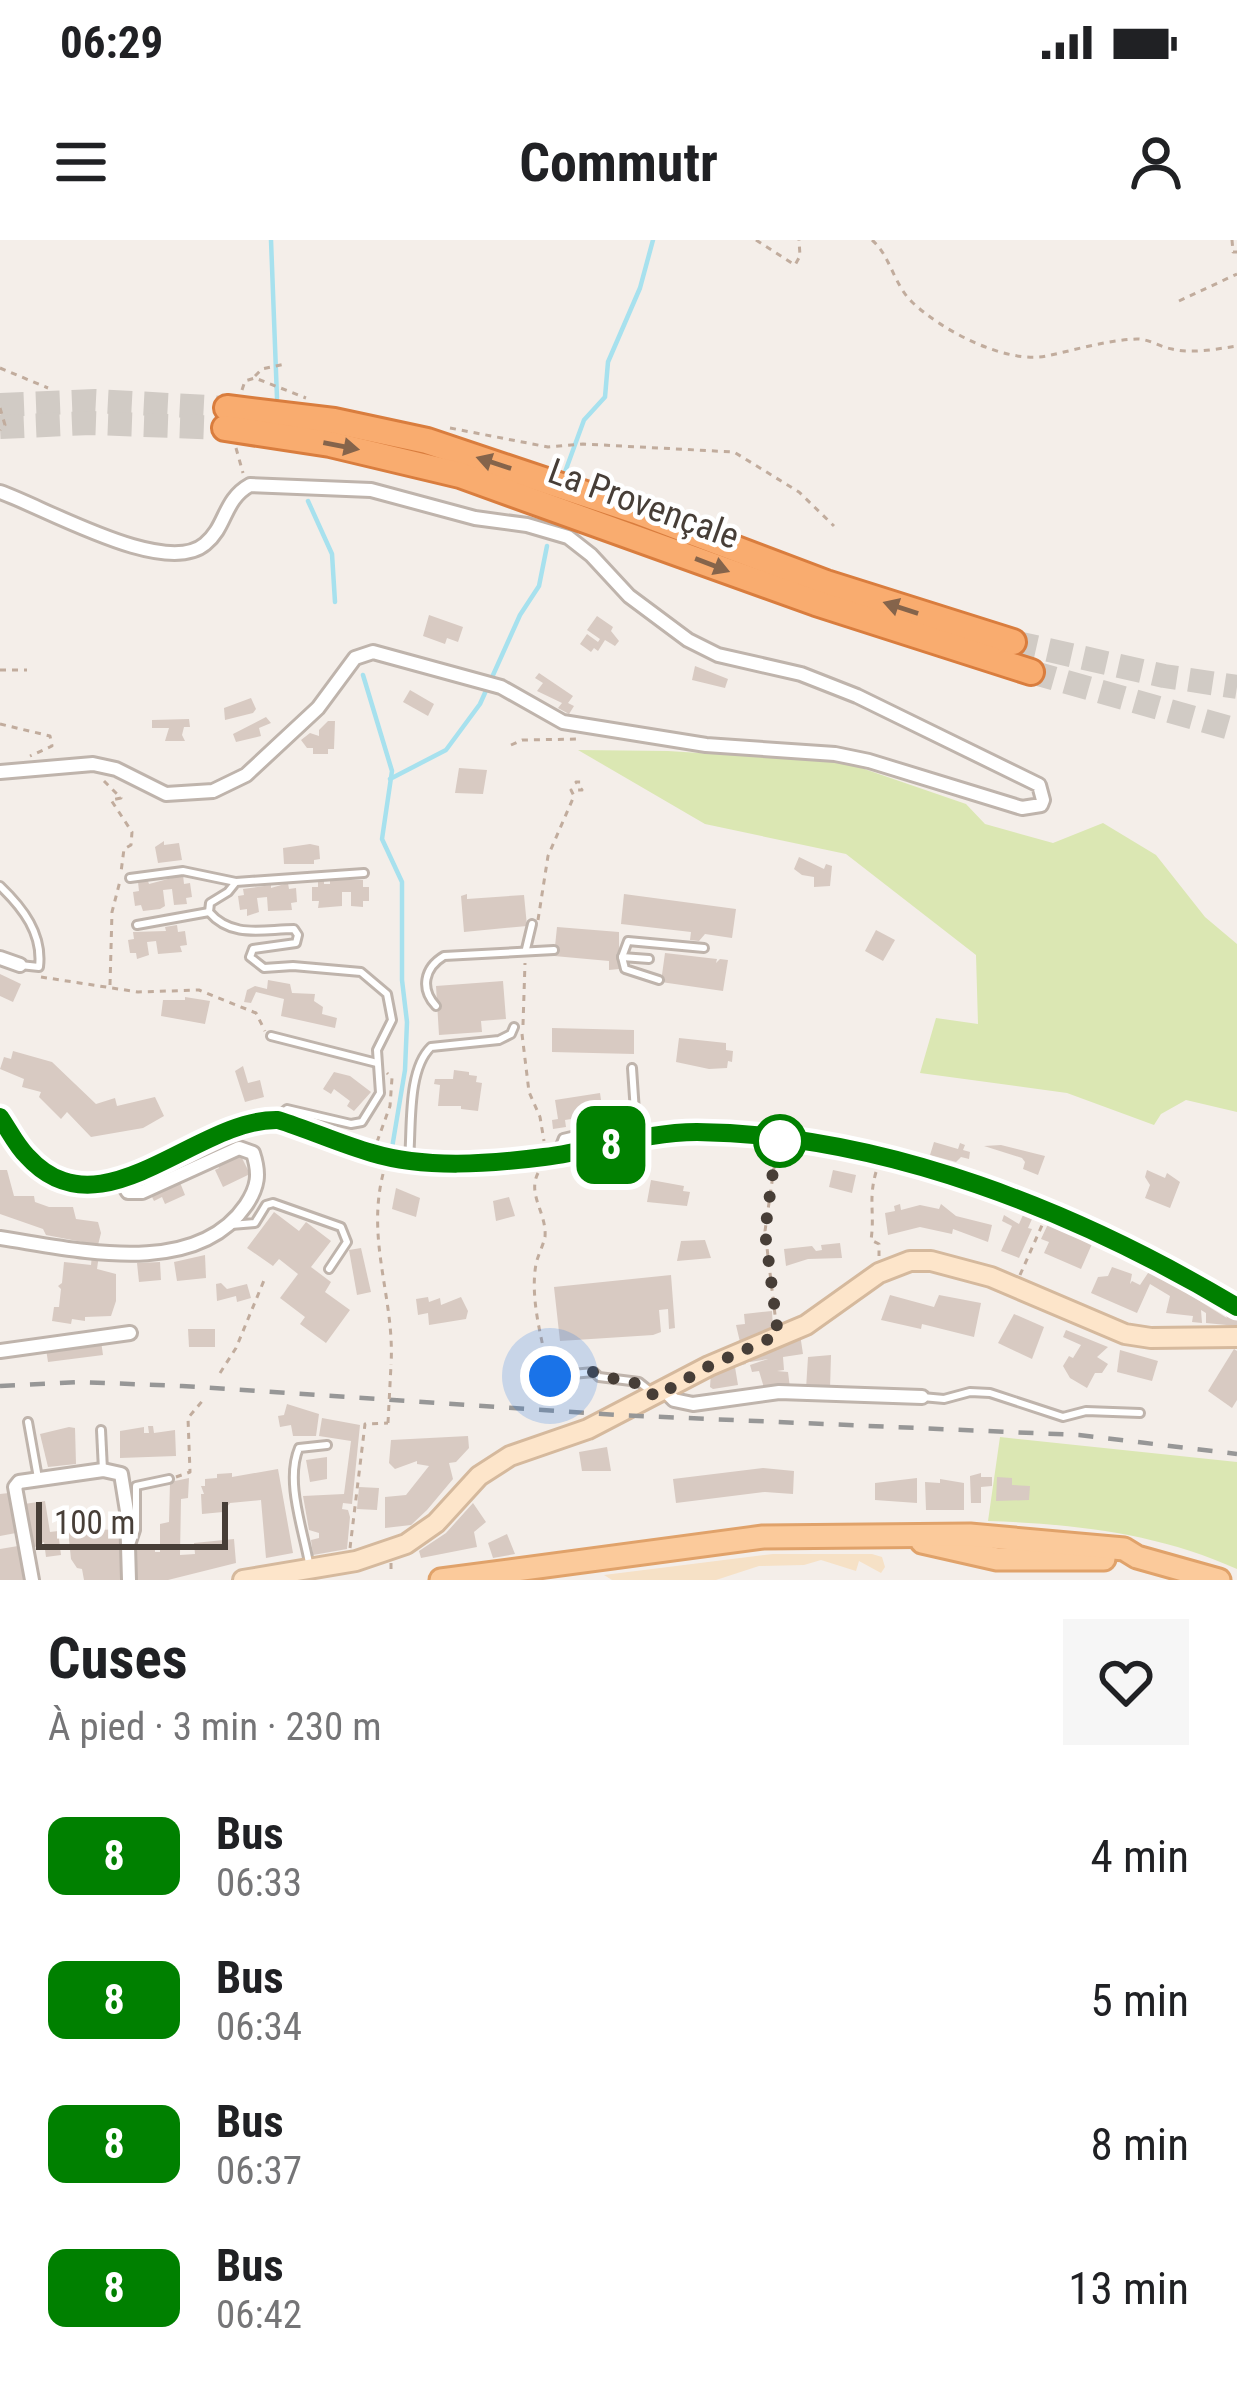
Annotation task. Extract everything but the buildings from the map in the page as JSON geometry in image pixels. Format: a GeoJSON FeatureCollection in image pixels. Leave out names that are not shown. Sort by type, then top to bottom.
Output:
{"type":"FeatureCollection","features":[{"type":"Feature","properties":{"kind":"highway","name":"La Provençale"},"geometry":{"type":"LineString","coordinates":[[232,417],[334,421],[427,441],[616,504],[826,584],[1013,642]]}},
{"type":"Feature","properties":{"kind":"highway","name":"La Provençale"},"geometry":{"type":"LineString","coordinates":[[232,417],[424,464],[816,603],[1031,672]]}},
{"type":"Feature","properties":{"kind":"main road"},"geometry":{"type":"LineString","coordinates":[[243,1580],[387,1552],[423,1534],[479,1476],[510,1456],[588,1429],[660,1394],[833,1309],[880,1273],[910,1261],[960,1267],[1125,1334],[1237,1336]]}},
{"type":"Feature","properties":{"kind":"main road"},"geometry":{"type":"LineString","coordinates":[[441,1580],[752,1537],[930,1534],[1036,1550],[1111,1547],[1219,1580]]}},
{"type":"Feature","properties":{"kind":"street"},"geometry":{"type":"LineString","coordinates":[[0,493],[127,543],[179,554],[204,545],[234,494],[250,485],[371,490],[439,510],[527,525],[568,538],[629,596],[718,656],[801,674],[857,696],[1039,785],[1043,800],[1041,806],[1022,808],[835,754],[706,745],[562,722],[501,687],[374,652],[355,658],[318,708],[246,775],[213,791],[166,794],[116,769],[93,764],[4,771]]}},
{"type":"Feature","properties":{"kind":"street"},"geometry":{"type":"LineString","coordinates":[[0,958],[20,964]]}},
{"type":"Feature","properties":{"kind":"street"},"geometry":{"type":"LineString","coordinates":[[0,1117],[26,1156],[45,1171],[79,1183],[122,1181],[250,1121],[278,1120],[373,1154],[409,1161],[551,1156],[676,1133],[777,1141],[880,1158],[965,1181],[1168,1266],[1237,1307]]}},
{"type":"Feature","properties":{"kind":"street"},"geometry":{"type":"LineString","coordinates":[[0,1238],[148,1255],[209,1238],[231,1225],[256,1190],[256,1163],[247,1148],[238,1148],[142,1192],[128,1192],[122,1181]]}},
{"type":"Feature","properties":{"kind":"street"},"geometry":{"type":"LineString","coordinates":[[0,1351],[130,1333]]}},
{"type":"Feature","properties":{"kind":"street"},"geometry":{"type":"LineString","coordinates":[[660,1394],[693,1404],[778,1392],[922,1397]]}},
{"type":"Feature","properties":{"kind":"street"},"geometry":{"type":"LineString","coordinates":[[32,1580],[15,1487],[19,1481],[103,1470],[121,1474],[129,1580]]}},
{"type":"Feature","properties":{"kind":"lane"},"geometry":{"type":"LineString","coordinates":[[130,878],[183,871],[236,882],[364,873]]}},
{"type":"Feature","properties":{"kind":"lane"},"geometry":{"type":"LineString","coordinates":[[209,911],[209,903],[236,882]]}},
{"type":"Feature","properties":{"kind":"lane"},"geometry":{"type":"LineString","coordinates":[[0,886],[27,916],[41,950],[39,967],[20,964]]}},
{"type":"Feature","properties":{"kind":"lane"},"geometry":{"type":"LineString","coordinates":[[137,925],[209,911],[231,927],[259,933],[294,929],[296,943],[253,949],[254,964],[361,972],[387,994],[392,1020],[376,1050],[380,1094],[362,1123],[287,1108],[278,1120]]}},
{"type":"Feature","properties":{"kind":"lane"},"geometry":{"type":"LineString","coordinates":[[526,949],[532,924]]}},
{"type":"Feature","properties":{"kind":"lane"},"geometry":{"type":"LineString","coordinates":[[659,980],[630,973],[622,957],[628,941],[635,938],[704,948]]}},
{"type":"Feature","properties":{"kind":"lane"},"geometry":{"type":"LineString","coordinates":[[436,1006],[427,995],[426,976],[431,963],[444,956],[554,950]]}},
{"type":"Feature","properties":{"kind":"lane"},"geometry":{"type":"LineString","coordinates":[[622,957],[649,959]]}},
{"type":"Feature","properties":{"kind":"lane"},"geometry":{"type":"LineString","coordinates":[[409,1161],[416,1082],[424,1052],[431,1047],[499,1040],[512,1034],[514,1027]]}},
{"type":"Feature","properties":{"kind":"lane"},"geometry":{"type":"LineString","coordinates":[[271,1036],[376,1064]]}},
{"type":"Feature","properties":{"kind":"lane"},"geometry":{"type":"LineString","coordinates":[[551,1156],[563,1138],[630,1122],[635,1112],[632,1068]]}},
{"type":"Feature","properties":{"kind":"lane"},"geometry":{"type":"LineString","coordinates":[[231,1225],[255,1223],[266,1205],[273,1203],[341,1227],[346,1242],[329,1269]]}},
{"type":"Feature","properties":{"kind":"lane"},"geometry":{"type":"LineString","coordinates":[[550,1376],[594,1372],[599,1377],[639,1382],[660,1394]]}},
{"type":"Feature","properties":{"kind":"lane"},"geometry":{"type":"LineString","coordinates":[[922,1397],[944,1400],[970,1392],[991,1393],[1063,1417],[1086,1411],[1140,1413]]}},
{"type":"Feature","properties":{"kind":"lane"},"geometry":{"type":"LineString","coordinates":[[28,1423],[38,1478]]}},
{"type":"Feature","properties":{"kind":"lane"},"geometry":{"type":"LineString","coordinates":[[101,1430],[103,1470]]}},
{"type":"Feature","properties":{"kind":"lane"},"geometry":{"type":"LineString","coordinates":[[310,1569],[294,1460],[299,1448],[328,1445]]}},
{"type":"Feature","properties":{"kind":"lane"},"geometry":{"type":"LineString","coordinates":[[128,1547],[136,1530],[136,1486],[169,1479]]}},
{"type":"Feature","properties":{"kind":"path"},"geometry":{"type":"LineString","coordinates":[[756,240],[796,265],[799,240]]}},
{"type":"Feature","properties":{"kind":"path"},"geometry":{"type":"LineString","coordinates":[[872,240],[912,302],[960,335],[1001,355],[1041,358],[1076,347],[1141,339],[1175,350],[1237,346]]}},
{"type":"Feature","properties":{"kind":"path"},"geometry":{"type":"LineString","coordinates":[[1232,240],[1233,252],[1237,252]]}},
{"type":"Feature","properties":{"kind":"path"},"geometry":{"type":"LineString","coordinates":[[1178,301],[1237,274]]}},
{"type":"Feature","properties":{"kind":"path"},"geometry":{"type":"LineString","coordinates":[[255,378],[255,372],[285,364]]}},
{"type":"Feature","properties":{"kind":"path"},"geometry":{"type":"LineString","coordinates":[[0,368],[48,388]]}},
{"type":"Feature","properties":{"kind":"path"},"geometry":{"type":"LineString","coordinates":[[250,485],[238,460],[232,417],[245,381],[255,378],[285,391]]}},
{"type":"Feature","properties":{"kind":"path"},"geometry":{"type":"LineString","coordinates":[[0,408],[5,425],[0,430]]}},
{"type":"Feature","properties":{"kind":"path"},"geometry":{"type":"LineString","coordinates":[[565,444],[734,452],[799,492],[834,526]]}},
{"type":"Feature","properties":{"kind":"path"},"geometry":{"type":"LineString","coordinates":[[0,670],[27,670]]}},
{"type":"Feature","properties":{"kind":"path"},"geometry":{"type":"LineString","coordinates":[[0,724],[54,741],[47,750],[4,771]]}},
{"type":"Feature","properties":{"kind":"path"},"geometry":{"type":"LineString","coordinates":[[511,745],[522,740],[616,732]]}},
{"type":"Feature","properties":{"kind":"path"},"geometry":{"type":"LineString","coordinates":[[93,764],[121,798],[111,800],[132,832],[131,844],[124,849],[112,912],[110,986]]}},
{"type":"Feature","properties":{"kind":"path"},"geometry":{"type":"LineString","coordinates":[[39,967],[44,980],[138,992],[199,990],[256,1013],[271,1036]]}},
{"type":"Feature","properties":{"kind":"path"},"geometry":{"type":"LineString","coordinates":[[351,1562],[365,1424],[388,1423],[392,1347],[377,1243],[376,1210],[383,1173],[370,1163],[390,1106],[392,1078],[376,1064]]}},
{"type":"Feature","properties":{"kind":"path"},"geometry":{"type":"LineString","coordinates":[[777,1141],[765,1232],[778,1335]]}},
{"type":"Feature","properties":{"kind":"path"},"geometry":{"type":"LineString","coordinates":[[550,1376],[536,1287],[545,1235],[533,1182],[551,1156]]}},
{"type":"Feature","properties":{"kind":"path"},"geometry":{"type":"LineString","coordinates":[[880,1158],[868,1199],[874,1219],[871,1240],[879,1244],[880,1273]]}},
{"type":"Feature","properties":{"kind":"path"},"geometry":{"type":"LineString","coordinates":[[1016,1288],[1048,1212]]}},
{"type":"Feature","properties":{"kind":"path"},"geometry":{"type":"LineString","coordinates":[[220,1373],[236,1348],[265,1278]]}},
{"type":"Feature","properties":{"kind":"path"},"geometry":{"type":"LineString","coordinates":[[169,1479],[190,1472],[188,1418],[204,1399]]}},
{"type":"Feature","properties":{"kind":"path"},"geometry":{"type":"LineString","coordinates":[[391,1561],[392,1573]]}},
{"type":"Feature","properties":{"kind":"green space"},"geometry":{"type":"Polygon","coordinates":[[[578,750],[844,762],[966,804],[985,824],[1053,843],[1103,823],[1156,855],[1205,917],[1237,944],[1237,1112],[1186,1100],[1161,1114],[1154,1125],[1067,1093],[920,1073],[936,1018],[978,1024],[976,955],[846,854],[705,824],[578,750]]]}},
{"type":"Feature","properties":{"kind":"green space"},"geometry":{"type":"Polygon","coordinates":[[[1000,1437],[1237,1462],[1237,1569],[1176,1547],[1115,1533],[988,1521],[1000,1437]]]}},
{"type":"Feature","properties":{"kind":"sand"},"geometry":{"type":"Polygon","coordinates":[[[773,1554],[872,1554],[882,1557],[885,1567],[881,1573],[859,1561],[856,1571],[821,1560],[759,1566],[716,1580],[612,1580],[604,1575],[773,1554]]]}},
{"type":"Feature","properties":{"kind":"waterway"},"geometry":{"type":"LineString","coordinates":[[271,240],[277,398]]}},
{"type":"Feature","properties":{"kind":"waterway"},"geometry":{"type":"LineString","coordinates":[[565,472],[584,420],[605,397],[608,362],[640,288],[653,240]]}},
{"type":"Feature","properties":{"kind":"waterway"},"geometry":{"type":"LineString","coordinates":[[308,501],[332,554],[335,602]]}},
{"type":"Feature","properties":{"kind":"waterway"},"geometry":{"type":"LineString","coordinates":[[390,779],[446,750],[480,704],[520,615],[539,586],[547,546]]}},
{"type":"Feature","properties":{"kind":"waterway"},"geometry":{"type":"LineString","coordinates":[[363,675],[392,771],[382,839],[402,882],[407,1022],[405,1070],[392,1148]]}},
{"type":"Feature","properties":{"kind":"tunnel"},"geometry":{"type":"LineString","coordinates":[[0,405],[95,401],[227,408]]}},
{"type":"Feature","properties":{"kind":"tunnel"},"geometry":{"type":"LineString","coordinates":[[0,427],[91,423],[225,428]]}},
{"type":"Feature","properties":{"kind":"tunnel"},"geometry":{"type":"LineString","coordinates":[[1013,642],[1237,687]]}},
{"type":"Feature","properties":{"kind":"tunnel"},"geometry":{"type":"LineString","coordinates":[[1031,672],[1237,730]]}},
{"type":"Feature","properties":{"kind":"railway"},"geometry":{"type":"LineString","coordinates":[[0,1386],[80,1382],[182,1386],[617,1415],[1079,1435],[1237,1454]]}},
{"type":"Feature","properties":{"kind":"bus line","name":"8"},"geometry":{"type":"LineString","coordinates":[[0,1117],[26,1156],[45,1171],[94,1185],[122,1181],[233,1127],[263,1119],[373,1154],[432,1163],[544,1157],[694,1132],[842,1149],[998,1192],[1155,1259],[1237,1307]]}},
{"type":"Feature","properties":{"kind":"route"},"geometry":{"type":"LineString","coordinates":[[550,1376],[594,1372],[599,1377],[630,1379],[655,1397],[778,1335],[765,1232],[780,1141]]}}]}
